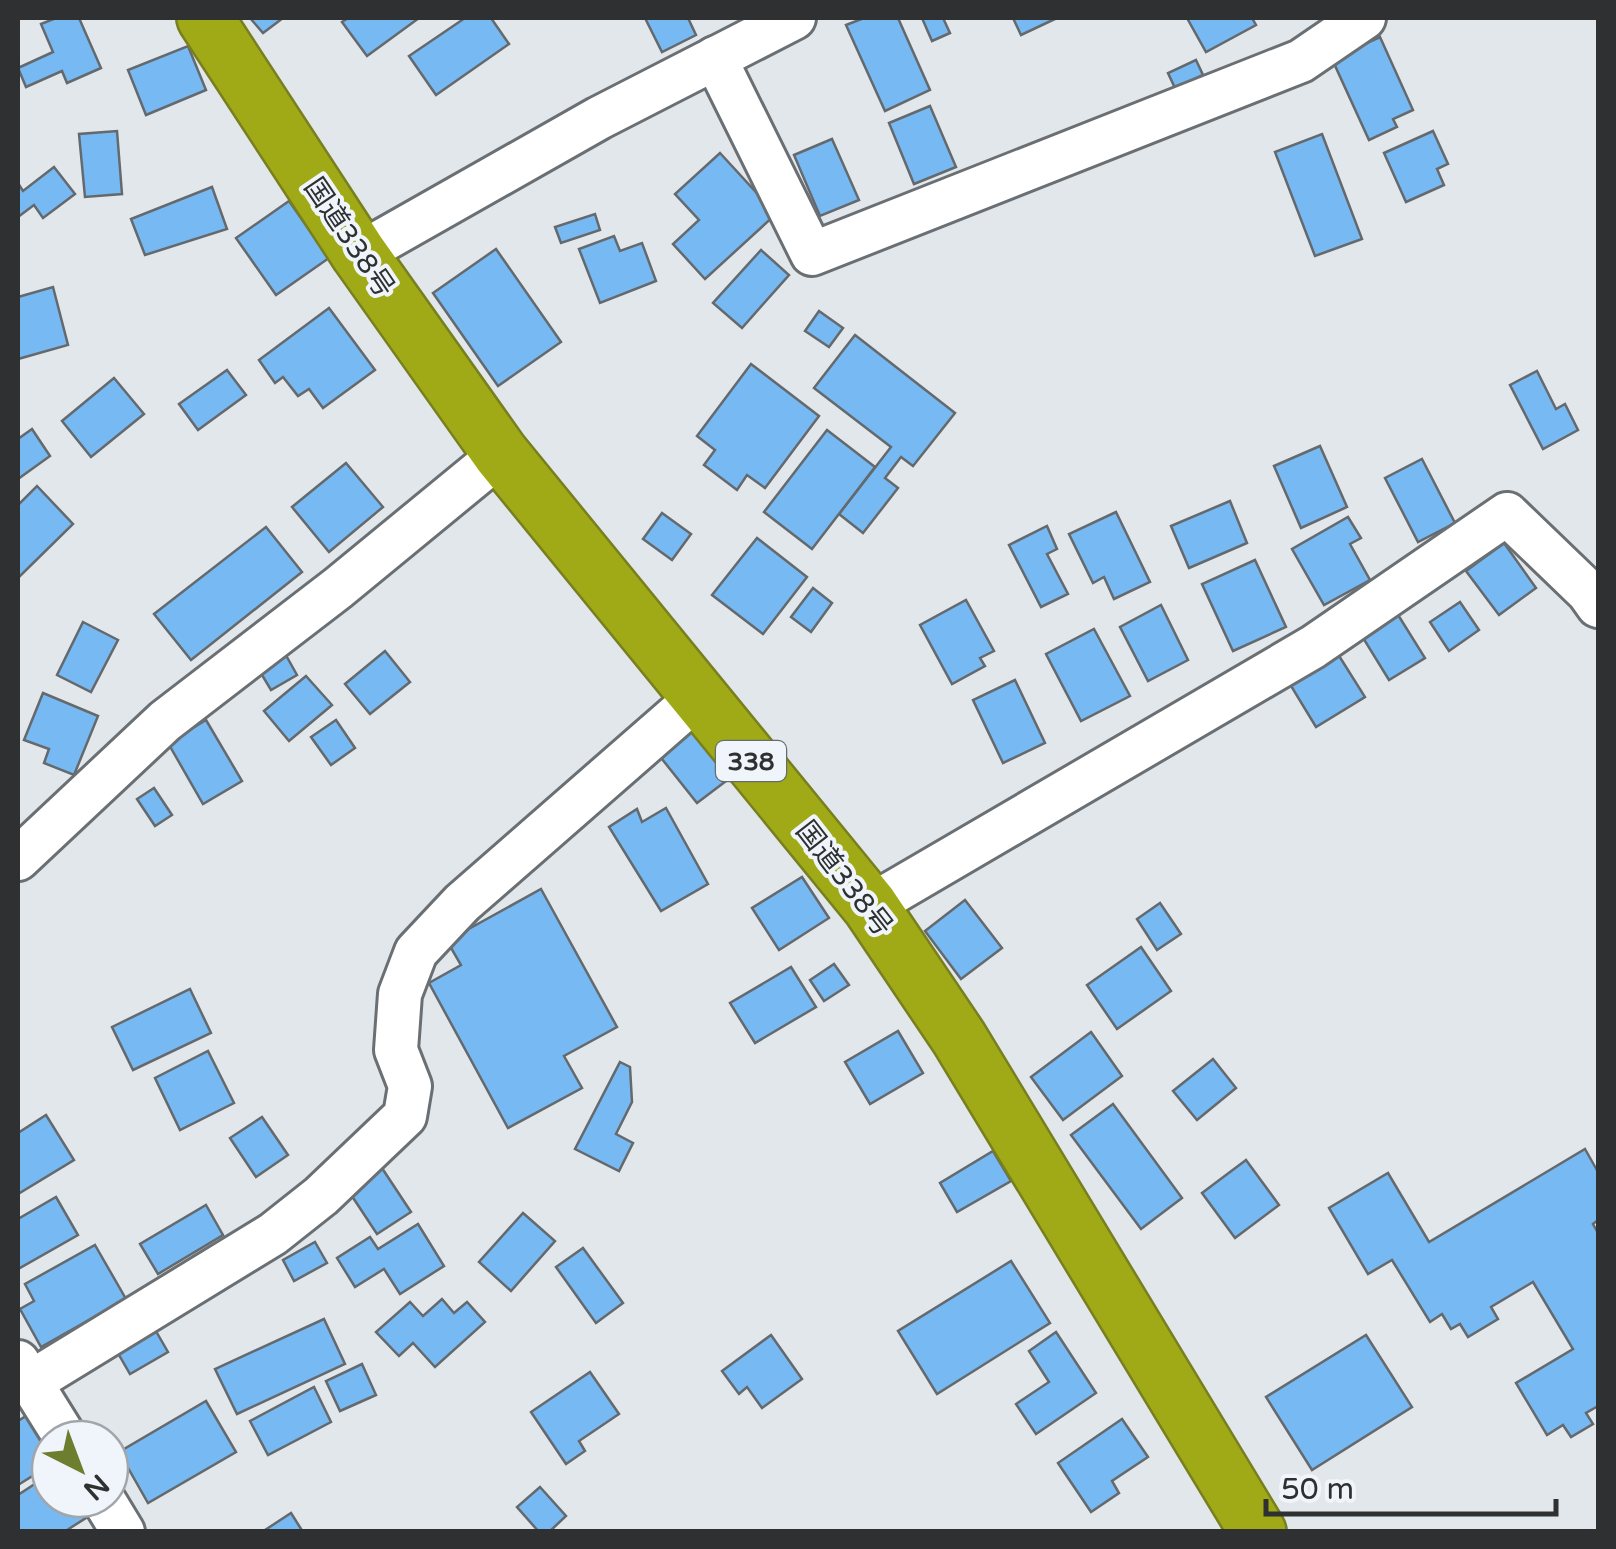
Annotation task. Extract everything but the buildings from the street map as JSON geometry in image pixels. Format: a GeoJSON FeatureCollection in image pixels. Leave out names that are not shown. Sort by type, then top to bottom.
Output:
{"type":"FeatureCollection","features":[{"type":"Feature","properties":{"kind":"highway","name":"国道338号"},"geometry":{"type":"LineString","coordinates":[[205,18],[359,254],[501,454],[870,906],[959,1038],[1258,1532]]}},
{"type":"Feature","properties":{"kind":"street"},"geometry":{"type":"LineString","coordinates":[[359,254],[583,128],[794,18]]}},
{"type":"Feature","properties":{"kind":"street"},"geometry":{"type":"LineString","coordinates":[[716,58],[812,254],[1301,61],[1364,18]]}},
{"type":"Feature","properties":{"kind":"street"},"geometry":{"type":"LineString","coordinates":[[18,859],[164,721],[338,588],[501,454]]}},
{"type":"Feature","properties":{"kind":"street"},"geometry":{"type":"LineString","coordinates":[[870,906],[1313,646],[1507,514],[1598,606]]}},
{"type":"Feature","properties":{"kind":"street"},"geometry":{"type":"LineString","coordinates":[[53,1419],[24,1372],[97,1344],[273,1234],[321,1196],[405,1116],[410,1086],[396,1050],[397,1031],[400,994],[416,952],[462,903],[698,696]]}}]}
